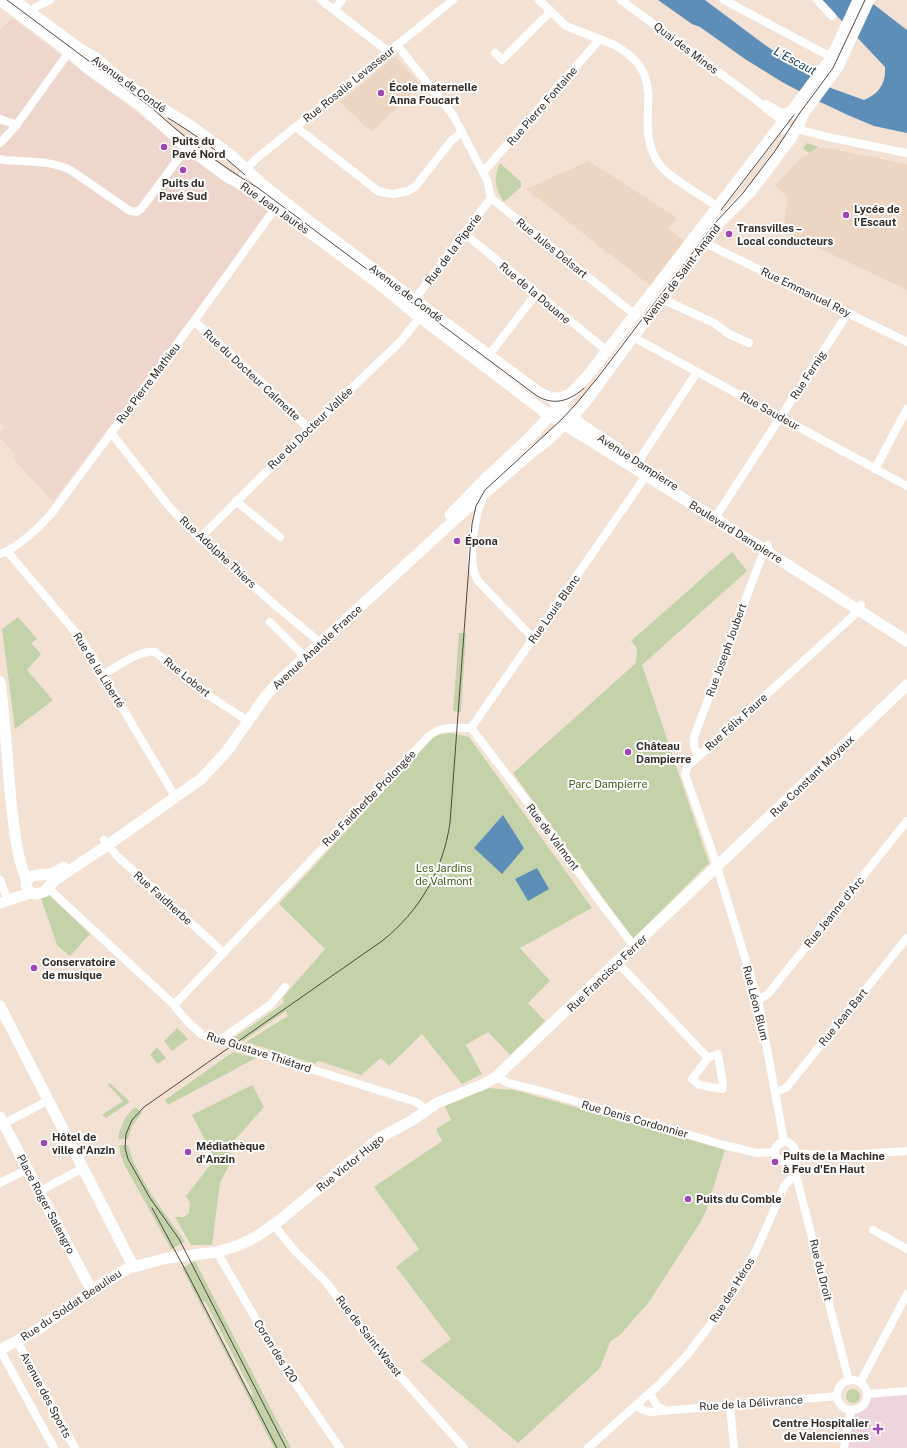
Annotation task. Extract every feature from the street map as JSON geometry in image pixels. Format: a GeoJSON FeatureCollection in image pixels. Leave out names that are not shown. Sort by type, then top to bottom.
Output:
{"type":"FeatureCollection","features":[{"type":"Feature","properties":{"kind":"main road","name":"Rue Jean Jaurès"},"geometry":{"type":"LineString","coordinates":[[0,0],[28,16],[87,68],[141,106],[187,147],[238,183],[278,203],[420,317],[537,406],[555,411]]}},
{"type":"Feature","properties":{"kind":"main road","name":"Avenue de Condé"},"geometry":{"type":"LineString","coordinates":[[14,0],[28,16],[96,58],[114,74],[151,102],[193,127],[232,156],[261,183],[278,203],[317,227],[533,388],[549,398],[555,411]]}},
{"type":"Feature","properties":{"kind":"main road"},"geometry":{"type":"LineString","coordinates":[[846,40],[858,0]]}},
{"type":"Feature","properties":{"kind":"main road"},"geometry":{"type":"LineString","coordinates":[[846,40],[869,0]]}},
{"type":"Feature","properties":{"kind":"main road","name":"Avenue de Saint-Amand"},"geometry":{"type":"LineString","coordinates":[[555,411],[607,351],[828,61],[846,40]]}},
{"type":"Feature","properties":{"kind":"main road","name":"Avenue de Saint-Amand"},"geometry":{"type":"LineString","coordinates":[[568,421],[587,400],[704,243],[723,219],[752,190],[792,138],[800,123],[835,72],[846,40]]}},
{"type":"Feature","properties":{"kind":"main road"},"geometry":{"type":"LineString","coordinates":[[797,114],[800,123],[791,131],[786,130],[783,126],[787,115],[797,114]]}},
{"type":"Feature","properties":{"kind":"main road"},"geometry":{"type":"LineString","coordinates":[[549,398],[560,397],[572,392]]}},
{"type":"Feature","properties":{"kind":"main road"},"geometry":{"type":"LineString","coordinates":[[537,406],[540,416],[538,428]]}},
{"type":"Feature","properties":{"kind":"main road","name":"Avenue Dampierre"},"geometry":{"type":"LineString","coordinates":[[555,411],[636,465]]}},
{"type":"Feature","properties":{"kind":"main road","name":"Avenue Anatole France"},"geometry":{"type":"LineString","coordinates":[[27,886],[37,894],[45,891],[48,886],[106,842],[175,795],[211,760],[246,719],[259,694],[272,678],[317,641],[452,512],[480,483],[526,441],[555,411]]}},
{"type":"Feature","properties":{"kind":"main road","name":"Avenue Anatole France"},"geometry":{"type":"LineString","coordinates":[[317,641],[568,421]]}},
{"type":"Feature","properties":{"kind":"main road","name":"Boulevard Dampierre"},"geometry":{"type":"LineString","coordinates":[[636,465],[859,607],[907,641]]}},
{"type":"Feature","properties":{"kind":"main road"},"geometry":{"type":"LineString","coordinates":[[859,607],[907,634]]}},
{"type":"Feature","properties":{"kind":"main road"},"geometry":{"type":"LineString","coordinates":[[0,682],[14,828],[27,886]]}},
{"type":"Feature","properties":{"kind":"main road","name":"Rue Constant Moyaux"},"geometry":{"type":"LineString","coordinates":[[717,867],[907,685]]}},
{"type":"Feature","properties":{"kind":"main road","name":"Avenue Anatole France"},"geometry":{"type":"LineString","coordinates":[[2,897],[27,886],[30,877],[60,870],[106,842]]}},
{"type":"Feature","properties":{"kind":"main road"},"geometry":{"type":"LineString","coordinates":[[19,854],[27,866],[48,879],[48,886]]}},
{"type":"Feature","properties":{"kind":"main road","name":"Rue Francisco Ferrer"},"geometry":{"type":"LineString","coordinates":[[496,1077],[717,867]]}},
{"type":"Feature","properties":{"kind":"main road"},"geometry":{"type":"LineString","coordinates":[[0,1006],[133,1266]]}},
{"type":"Feature","properties":{"kind":"main road","name":"Rue Victor Hugo"},"geometry":{"type":"LineString","coordinates":[[212,1253],[243,1243],[274,1225],[390,1131],[411,1121],[437,1103],[484,1084],[496,1077]]}},
{"type":"Feature","properties":{"kind":"main road","name":"Place Roger Salengro"},"geometry":{"type":"LineString","coordinates":[[2,1121],[92,1291]]}},
{"type":"Feature","properties":{"kind":"main road","name":"Rue du Soldat Beaulieu"},"geometry":{"type":"LineString","coordinates":[[0,1350],[37,1330],[124,1270],[133,1266],[167,1258],[212,1253]]}},
{"type":"Feature","properties":{"kind":"street"},"geometry":{"type":"LineString","coordinates":[[28,16],[36,7],[50,0]]}},
{"type":"Feature","properties":{"kind":"street"},"geometry":{"type":"LineString","coordinates":[[321,0],[389,52]]}},
{"type":"Feature","properties":{"kind":"street"},"geometry":{"type":"LineString","coordinates":[[334,10],[342,0]]}},
{"type":"Feature","properties":{"kind":"street","name":"Rue Rosalie Levasseur"},"geometry":{"type":"LineString","coordinates":[[247,169],[257,158],[453,0]]}},
{"type":"Feature","properties":{"kind":"street"},"geometry":{"type":"LineString","coordinates":[[539,0],[566,26],[619,48],[636,62],[645,74],[648,87],[648,121],[650,142],[659,164],[670,175],[718,207]]}},
{"type":"Feature","properties":{"kind":"street","name":"Quai des Mines"},"geometry":{"type":"LineString","coordinates":[[621,0],[751,96],[787,115]]}},
{"type":"Feature","properties":{"kind":"street"},"geometry":{"type":"LineString","coordinates":[[724,0],[828,61]]}},
{"type":"Feature","properties":{"kind":"street"},"geometry":{"type":"LineString","coordinates":[[817,0],[832,16]]}},
{"type":"Feature","properties":{"kind":"street"},"geometry":{"type":"LineString","coordinates":[[495,53],[502,60],[550,11]]}},
{"type":"Feature","properties":{"kind":"street","name":"Rue Pierre Fontaine"},"geometry":{"type":"LineString","coordinates":[[483,172],[600,39]]}},
{"type":"Feature","properties":{"kind":"street"},"geometry":{"type":"LineString","coordinates":[[397,45],[450,110],[489,184],[491,198]]}},
{"type":"Feature","properties":{"kind":"street"},"geometry":{"type":"LineString","coordinates":[[0,143],[17,124],[69,52]]}},
{"type":"Feature","properties":{"kind":"street"},"geometry":{"type":"LineString","coordinates":[[0,118],[17,124]]}},
{"type":"Feature","properties":{"kind":"street"},"geometry":{"type":"LineString","coordinates":[[800,123],[828,137],[907,152]]}},
{"type":"Feature","properties":{"kind":"street"},"geometry":{"type":"LineString","coordinates":[[296,128],[374,188],[390,194],[408,192],[415,187],[450,141],[462,132]]}},
{"type":"Feature","properties":{"kind":"street"},"geometry":{"type":"LineString","coordinates":[[0,159],[35,162],[65,167],[130,211],[136,212],[141,209],[187,147]]}},
{"type":"Feature","properties":{"kind":"street"},"geometry":{"type":"LineString","coordinates":[[238,183],[247,169]]}},
{"type":"Feature","properties":{"kind":"street","name":"Rue de la Piperie"},"geometry":{"type":"LineString","coordinates":[[415,299],[491,198]]}},
{"type":"Feature","properties":{"kind":"street","name":"Rue Jules Delsart"},"geometry":{"type":"LineString","coordinates":[[491,198],[635,315]]}},
{"type":"Feature","properties":{"kind":"street","name":"Rue Pierre Mathieu"},"geometry":{"type":"LineString","coordinates":[[4,553],[47,518],[194,321],[278,203]]}},
{"type":"Feature","properties":{"kind":"street","name":"Rue de la Douane"},"geometry":{"type":"LineString","coordinates":[[464,233],[536,294],[607,351]]}},
{"type":"Feature","properties":{"kind":"street","name":"Rue Emmanuel Rey"},"geometry":{"type":"LineString","coordinates":[[704,243],[907,342]]}},
{"type":"Feature","properties":{"kind":"street"},"geometry":{"type":"LineString","coordinates":[[489,355],[536,294]]}},
{"type":"Feature","properties":{"kind":"street"},"geometry":{"type":"LineString","coordinates":[[662,299],[714,323],[732,335],[749,343]]}},
{"type":"Feature","properties":{"kind":"street","name":"Rue Fernig"},"geometry":{"type":"LineString","coordinates":[[717,516],[848,313]]}},
{"type":"Feature","properties":{"kind":"street","name":"Rue du Docteur Vallée"},"geometry":{"type":"LineString","coordinates":[[200,538],[309,429],[401,341],[420,317]]}},
{"type":"Feature","properties":{"kind":"street","name":"Rue du Docteur Calmette"},"geometry":{"type":"LineString","coordinates":[[194,321],[257,378],[309,429]]}},
{"type":"Feature","properties":{"kind":"street","name":"Rue Saudeur"},"geometry":{"type":"LineString","coordinates":[[633,337],[907,486]]}},
{"type":"Feature","properties":{"kind":"street"},"geometry":{"type":"LineString","coordinates":[[636,465],[697,372]]}},
{"type":"Feature","properties":{"kind":"street"},"geometry":{"type":"LineString","coordinates":[[875,469],[907,409]]}},
{"type":"Feature","properties":{"kind":"street","name":"Rue Adolphe Thiers"},"geometry":{"type":"LineString","coordinates":[[110,433],[168,505],[200,538],[317,641]]}},
{"type":"Feature","properties":{"kind":"street","name":"Rue Louis Blanc"},"geometry":{"type":"LineString","coordinates":[[471,728],[648,473]]}},
{"type":"Feature","properties":{"kind":"street"},"geometry":{"type":"LineString","coordinates":[[486,493],[478,509],[475,523],[472,563],[474,576],[533,638]]}},
{"type":"Feature","properties":{"kind":"street"},"geometry":{"type":"LineString","coordinates":[[236,502],[280,537]]}},
{"type":"Feature","properties":{"kind":"street","name":"Rue Joseph Joubert"},"geometry":{"type":"LineString","coordinates":[[698,757],[694,746],[694,737],[760,561],[767,548]]}},
{"type":"Feature","properties":{"kind":"street","name":"Rue de la Liberté"},"geometry":{"type":"LineString","coordinates":[[4,553],[79,636],[175,795]]}},
{"type":"Feature","properties":{"kind":"street","name":"Rue Félix Faure"},"geometry":{"type":"LineString","coordinates":[[717,867],[686,777],[686,768],[853,616],[859,607]]}},
{"type":"Feature","properties":{"kind":"street"},"geometry":{"type":"LineString","coordinates":[[270,622],[303,654]]}},
{"type":"Feature","properties":{"kind":"street","name":"Rue Lobert"},"geometry":{"type":"LineString","coordinates":[[103,675],[141,654],[150,651],[155,652],[211,697],[246,719]]}},
{"type":"Feature","properties":{"kind":"street","name":"Rue Faidherbe Prolongée"},"geometry":{"type":"LineString","coordinates":[[224,953],[425,740],[436,731],[448,728],[471,728]]}},
{"type":"Feature","properties":{"kind":"street","name":"Rue de Valmont"},"geometry":{"type":"LineString","coordinates":[[471,728],[634,946]]}},
{"type":"Feature","properties":{"kind":"street","name":"Rue Jeanne d'Arc"},"geometry":{"type":"LineString","coordinates":[[758,1000],[768,994],[907,821]]}},
{"type":"Feature","properties":{"kind":"street","name":"Rue Faidherbe"},"geometry":{"type":"LineString","coordinates":[[106,842],[116,855],[224,953]]}},
{"type":"Feature","properties":{"kind":"street","name":"Rue Léon Blum"},"geometry":{"type":"LineString","coordinates":[[717,867],[758,1000],[784,1141]]}},
{"type":"Feature","properties":{"kind":"street"},"geometry":{"type":"LineString","coordinates":[[0,880],[2,897]]}},
{"type":"Feature","properties":{"kind":"street","name":"Rue Gustave Thiétard"},"geometry":{"type":"LineString","coordinates":[[48,886],[174,1005],[187,1021],[202,1035],[413,1101],[426,1110]]}},
{"type":"Feature","properties":{"kind":"street","name":"Rue Jean Bart"},"geometry":{"type":"LineString","coordinates":[[776,1092],[786,1088],[907,938]]}},
{"type":"Feature","properties":{"kind":"street"},"geometry":{"type":"LineString","coordinates":[[174,1005],[224,953]]}},
{"type":"Feature","properties":{"kind":"street"},"geometry":{"type":"LineString","coordinates":[[617,962],[708,1058]]}},
{"type":"Feature","properties":{"kind":"street"},"geometry":{"type":"LineString","coordinates":[[220,1040],[270,1005],[285,988]]}},
{"type":"Feature","properties":{"kind":"street"},"geometry":{"type":"LineString","coordinates":[[718,1054],[723,1084],[722,1089],[699,1085],[692,1079],[708,1058],[718,1054]]}},
{"type":"Feature","properties":{"kind":"street","name":"Rue Denis Cordonnier"},"geometry":{"type":"LineString","coordinates":[[496,1077],[508,1084],[541,1091],[731,1147],[757,1153],[775,1152]]}},
{"type":"Feature","properties":{"kind":"street"},"geometry":{"type":"LineString","coordinates":[[2,1121],[49,1100]]}},
{"type":"Feature","properties":{"kind":"street"},"geometry":{"type":"LineString","coordinates":[[794,1156],[793,1145],[784,1141],[777,1145],[775,1152],[776,1157],[782,1162],[787,1162],[794,1156],[830,1156],[907,1151]]}},
{"type":"Feature","properties":{"kind":"street","name":"Rue du Droit"},"geometry":{"type":"LineString","coordinates":[[794,1156],[796,1174],[849,1381]]}},
{"type":"Feature","properties":{"kind":"street"},"geometry":{"type":"LineString","coordinates":[[40,1191],[83,1168]]}},
{"type":"Feature","properties":{"kind":"street"},"geometry":{"type":"LineString","coordinates":[[0,1183],[28,1169]]}},
{"type":"Feature","properties":{"kind":"street","name":"Rue des Héros"},"geometry":{"type":"LineString","coordinates":[[588,1448],[650,1394],[694,1346],[731,1296],[760,1242],[783,1188],[789,1179],[796,1174]]}},
{"type":"Feature","properties":{"kind":"street","name":"Rue de Saint-Waast"},"geometry":{"type":"LineString","coordinates":[[274,1225],[292,1247],[326,1282],[384,1358],[464,1448]]}},
{"type":"Feature","properties":{"kind":"street"},"geometry":{"type":"LineString","coordinates":[[873,1230],[907,1249]]}},
{"type":"Feature","properties":{"kind":"street","name":"Coron des 120"},"geometry":{"type":"LineString","coordinates":[[212,1253],[280,1361],[340,1448]]}},
{"type":"Feature","properties":{"kind":"street"},"geometry":{"type":"LineString","coordinates":[[860,1383],[907,1294]]}},
{"type":"Feature","properties":{"kind":"street","name":"Avenue des Sports"},"geometry":{"type":"LineString","coordinates":[[17,1341],[75,1448]]}},
{"type":"Feature","properties":{"kind":"street","name":"Avenue des Sports"},"geometry":{"type":"LineString","coordinates":[[0,1350],[54,1448]]}},
{"type":"Feature","properties":{"kind":"street"},"geometry":{"type":"LineString","coordinates":[[854,1380],[860,1383],[864,1387],[867,1394],[866,1400],[862,1406],[851,1410],[842,1406],[837,1396],[840,1387],[844,1383],[854,1380]]}},
{"type":"Feature","properties":{"kind":"street"},"geometry":{"type":"LineString","coordinates":[[867,1394],[907,1391]]}},
{"type":"Feature","properties":{"kind":"street"},"geometry":{"type":"LineString","coordinates":[[650,1394],[658,1407],[666,1410]]}},
{"type":"Feature","properties":{"kind":"street","name":"Rue de la Délivrance"},"geometry":{"type":"LineString","coordinates":[[638,1405],[643,1410],[648,1411],[837,1396]]}},
{"type":"Feature","properties":{"kind":"street"},"geometry":{"type":"LineString","coordinates":[[730,1405],[734,1448]]}},
{"type":"Feature","properties":{"kind":"street"},"geometry":{"type":"LineString","coordinates":[[844,1448],[851,1410]]}},
{"type":"Feature","properties":{"kind":"shaded area"},"geometry":{"type":"Polygon","coordinates":[[[12,18],[267,211],[202,306],[53,501],[13,459],[16,455],[0,438],[0,432],[5,427],[0,423],[0,30],[12,18]]]}},
{"type":"Feature","properties":{"kind":"shaded area","name":"École maternelle Anna Foucart"},"geometry":{"type":"Polygon","coordinates":[[[395,56],[421,85],[372,131],[361,123],[355,115],[354,116],[340,102],[395,56]]]}},
{"type":"Feature","properties":{"kind":"shaded area","name":"Lycée de l'Escaut"},"geometry":{"type":"Polygon","coordinates":[[[819,148],[833,149],[907,164],[907,290],[783,231],[788,198],[775,185],[799,160],[819,148]]]}},
{"type":"Feature","properties":{"kind":"shaded area"},"geometry":{"type":"Polygon","coordinates":[[[589,161],[677,218],[668,229],[685,241],[652,287],[526,189],[589,161]]]}},
{"type":"Feature","properties":{"kind":"shaded area","name":"Centre Hospitalier de Valenciennes"},"geometry":{"type":"Polygon","coordinates":[[[907,1393],[907,1448],[845,1448],[851,1410],[862,1406],[868,1395],[907,1393]]]}},
{"type":"Feature","properties":{"kind":"green space"},"geometry":{"type":"Polygon","coordinates":[[[807,143],[819,147],[809,153],[803,148],[807,143]]]}},
{"type":"Feature","properties":{"kind":"green space"},"geometry":{"type":"Polygon","coordinates":[[[500,163],[521,182],[521,187],[504,202],[496,183],[496,174],[500,163]]]}},
{"type":"Feature","properties":{"kind":"green space","name":"Parc Dampierre"},"geometry":{"type":"Polygon","coordinates":[[[732,552],[747,571],[642,665],[709,863],[633,939],[513,773],[636,663],[637,648],[631,641],[732,552]]]}},
{"type":"Feature","properties":{"kind":"green space"},"geometry":{"type":"Polygon","coordinates":[[[18,617],[37,639],[31,643],[41,654],[27,670],[53,700],[15,729],[2,629],[18,617]]]}},
{"type":"Feature","properties":{"kind":"green space"},"geometry":{"type":"Polygon","coordinates":[[[459,633],[466,633],[461,712],[453,711],[459,633]]]}},
{"type":"Feature","properties":{"kind":"green space","name":"Les Jardins de Valmont"},"geometry":{"type":"Polygon","coordinates":[[[451,733],[469,737],[592,908],[520,948],[550,981],[528,1003],[545,1021],[510,1055],[488,1032],[466,1045],[482,1074],[462,1084],[422,1034],[389,1066],[381,1058],[361,1075],[319,1061],[314,1064],[246,1042],[288,1016],[286,1011],[243,1041],[234,1038],[284,1003],[283,997],[325,949],[279,904],[435,735],[451,733]]]}},
{"type":"Feature","properties":{"kind":"green space"},"geometry":{"type":"Polygon","coordinates":[[[49,895],[90,934],[70,956],[57,945],[41,898],[49,895]]]}},
{"type":"Feature","properties":{"kind":"green space"},"geometry":{"type":"Polygon","coordinates":[[[177,1028],[188,1039],[172,1051],[164,1041],[177,1028]]]}},
{"type":"Feature","properties":{"kind":"green space"},"geometry":{"type":"Polygon","coordinates":[[[157,1047],[166,1058],[158,1064],[150,1055],[157,1047]]]}},
{"type":"Feature","properties":{"kind":"green space"},"geometry":{"type":"Polygon","coordinates":[[[233,1052],[256,1058],[168,1105],[165,1100],[233,1052]]]}},
{"type":"Feature","properties":{"kind":"green space"},"geometry":{"type":"Polygon","coordinates":[[[110,1083],[130,1102],[106,1118],[102,1115],[123,1101],[108,1085],[110,1083]]]}},
{"type":"Feature","properties":{"kind":"green space"},"geometry":{"type":"Polygon","coordinates":[[[250,1086],[253,1086],[264,1107],[228,1148],[233,1158],[220,1183],[212,1245],[191,1245],[175,1217],[184,1217],[189,1213],[190,1203],[186,1196],[215,1159],[192,1115],[250,1086]]]}},
{"type":"Feature","properties":{"kind":"green space"},"geometry":{"type":"Polygon","coordinates":[[[488,1088],[515,1090],[725,1150],[706,1211],[701,1221],[649,1302],[620,1335],[610,1342],[600,1368],[518,1443],[421,1361],[451,1339],[396,1267],[419,1249],[374,1187],[442,1141],[436,1129],[451,1120],[445,1106],[488,1088]]]}},
{"type":"Feature","properties":{"kind":"green space"},"geometry":{"type":"Polygon","coordinates":[[[135,1107],[142,1113],[132,1126],[128,1139],[118,1139],[120,1130],[128,1114],[135,1107]]]}},
{"type":"Feature","properties":{"kind":"green space"},"geometry":{"type":"Polygon","coordinates":[[[119,1145],[128,1145],[133,1161],[151,1194],[185,1242],[171,1249],[125,1166],[119,1145]]]}},
{"type":"Feature","properties":{"kind":"green space"},"geometry":{"type":"Polygon","coordinates":[[[195,1261],[291,1448],[274,1448],[182,1268],[195,1261]],[[205,1301],[202,1302],[251,1396],[253,1394],[205,1301]]]}},
{"type":"Feature","properties":{"kind":"green space"},"geometry":{"type":"Polygon","coordinates":[[[853,1389],[858,1391],[860,1396],[858,1401],[853,1403],[848,1401],[846,1396],[848,1391],[853,1389]]]}},
{"type":"Feature","properties":{"kind":"water"},"geometry":{"type":"Polygon","coordinates":[[[658,0],[705,0],[765,45],[808,74],[831,88],[864,100],[874,95],[880,88],[883,83],[885,67],[822,0],[868,0],[907,30],[907,133],[874,126],[818,101],[782,82],[745,59],[700,27],[692,24],[658,0]]]}},
{"type":"Feature","properties":{"kind":"water"},"geometry":{"type":"Polygon","coordinates":[[[503,815],[524,848],[502,874],[474,848],[503,815]]]}},
{"type":"Feature","properties":{"kind":"water"},"geometry":{"type":"Polygon","coordinates":[[[537,868],[549,889],[528,901],[515,879],[537,868]]]}},
{"type":"Feature","properties":{"kind":"tram line"},"geometry":{"type":"LineString","coordinates":[[7,0],[156,111]]}},
{"type":"Feature","properties":{"kind":"tram line"},"geometry":{"type":"LineString","coordinates":[[286,1448],[179,1239],[150,1198],[128,1159],[125,1148],[126,1134],[132,1120],[144,1107],[382,941],[408,917],[428,888],[442,857],[450,823],[472,524],[476,506],[485,490],[560,421],[576,404],[716,222],[743,193],[775,151],[799,114],[833,68],[865,0]]}},
{"type":"Feature","properties":{"kind":"tram line"},"geometry":{"type":"LineString","coordinates":[[152,108],[203,151],[229,170],[258,188],[537,396],[550,401],[562,401],[573,396],[584,388]]}},
{"type":"Feature","properties":{"kind":"tram line"},"geometry":{"type":"LineString","coordinates":[[721,210],[794,115]]}},
{"type":"Feature","properties":{"kind":"tram line"},"geometry":{"type":"LineString","coordinates":[[168,118],[227,159],[245,175]]}},
{"type":"Feature","properties":{"kind":"tram line"},"geometry":{"type":"LineString","coordinates":[[152,1208],[277,1448]]}},
{"type":"Feature","properties":{"kind":"place","name":"École maternelle Anna Foucart"},"geometry":{"type":"Point","coordinates":[381,93]}},
{"type":"Feature","properties":{"kind":"place","name":"Puits du Pavé Nord"},"geometry":{"type":"Point","coordinates":[164,147]}},
{"type":"Feature","properties":{"kind":"place","name":"Puits du Pavé Sud"},"geometry":{"type":"Point","coordinates":[183,170]}},
{"type":"Feature","properties":{"kind":"place","name":"Lycée de l'Escaut"},"geometry":{"type":"Point","coordinates":[846,215]}},
{"type":"Feature","properties":{"kind":"place","name":"Transvilles – Local conducteurs"},"geometry":{"type":"Point","coordinates":[729,234]}},
{"type":"Feature","properties":{"kind":"place","name":"Épona"},"geometry":{"type":"Point","coordinates":[457,541]}},
{"type":"Feature","properties":{"kind":"place","name":"Château Dampierre"},"geometry":{"type":"Point","coordinates":[628,752]}},
{"type":"Feature","properties":{"kind":"place","name":"Conservatoire de musique"},"geometry":{"type":"Point","coordinates":[34,968]}},
{"type":"Feature","properties":{"kind":"place","name":"Hôtel de ville d'Anzin"},"geometry":{"type":"Point","coordinates":[44,1143]}},
{"type":"Feature","properties":{"kind":"place","name":"Médiathèque d'Anzin"},"geometry":{"type":"Point","coordinates":[188,1152]}},
{"type":"Feature","properties":{"kind":"place","name":"Puits de la Machine à Feu d'En Haut"},"geometry":{"type":"Point","coordinates":[775,1162]}},
{"type":"Feature","properties":{"kind":"place","name":"Puits du Comble"},"geometry":{"type":"Point","coordinates":[688,1199]}},
{"type":"Feature","properties":{"kind":"place","name":"Centre Hospitalier de Valenciennes"},"geometry":{"type":"Point","coordinates":[878,1429]}},
{"type":"Feature","properties":{"kind":"water label","name":"L'Escaut"},"geometry":{"type":"Point","coordinates":[795,61]}}]}
